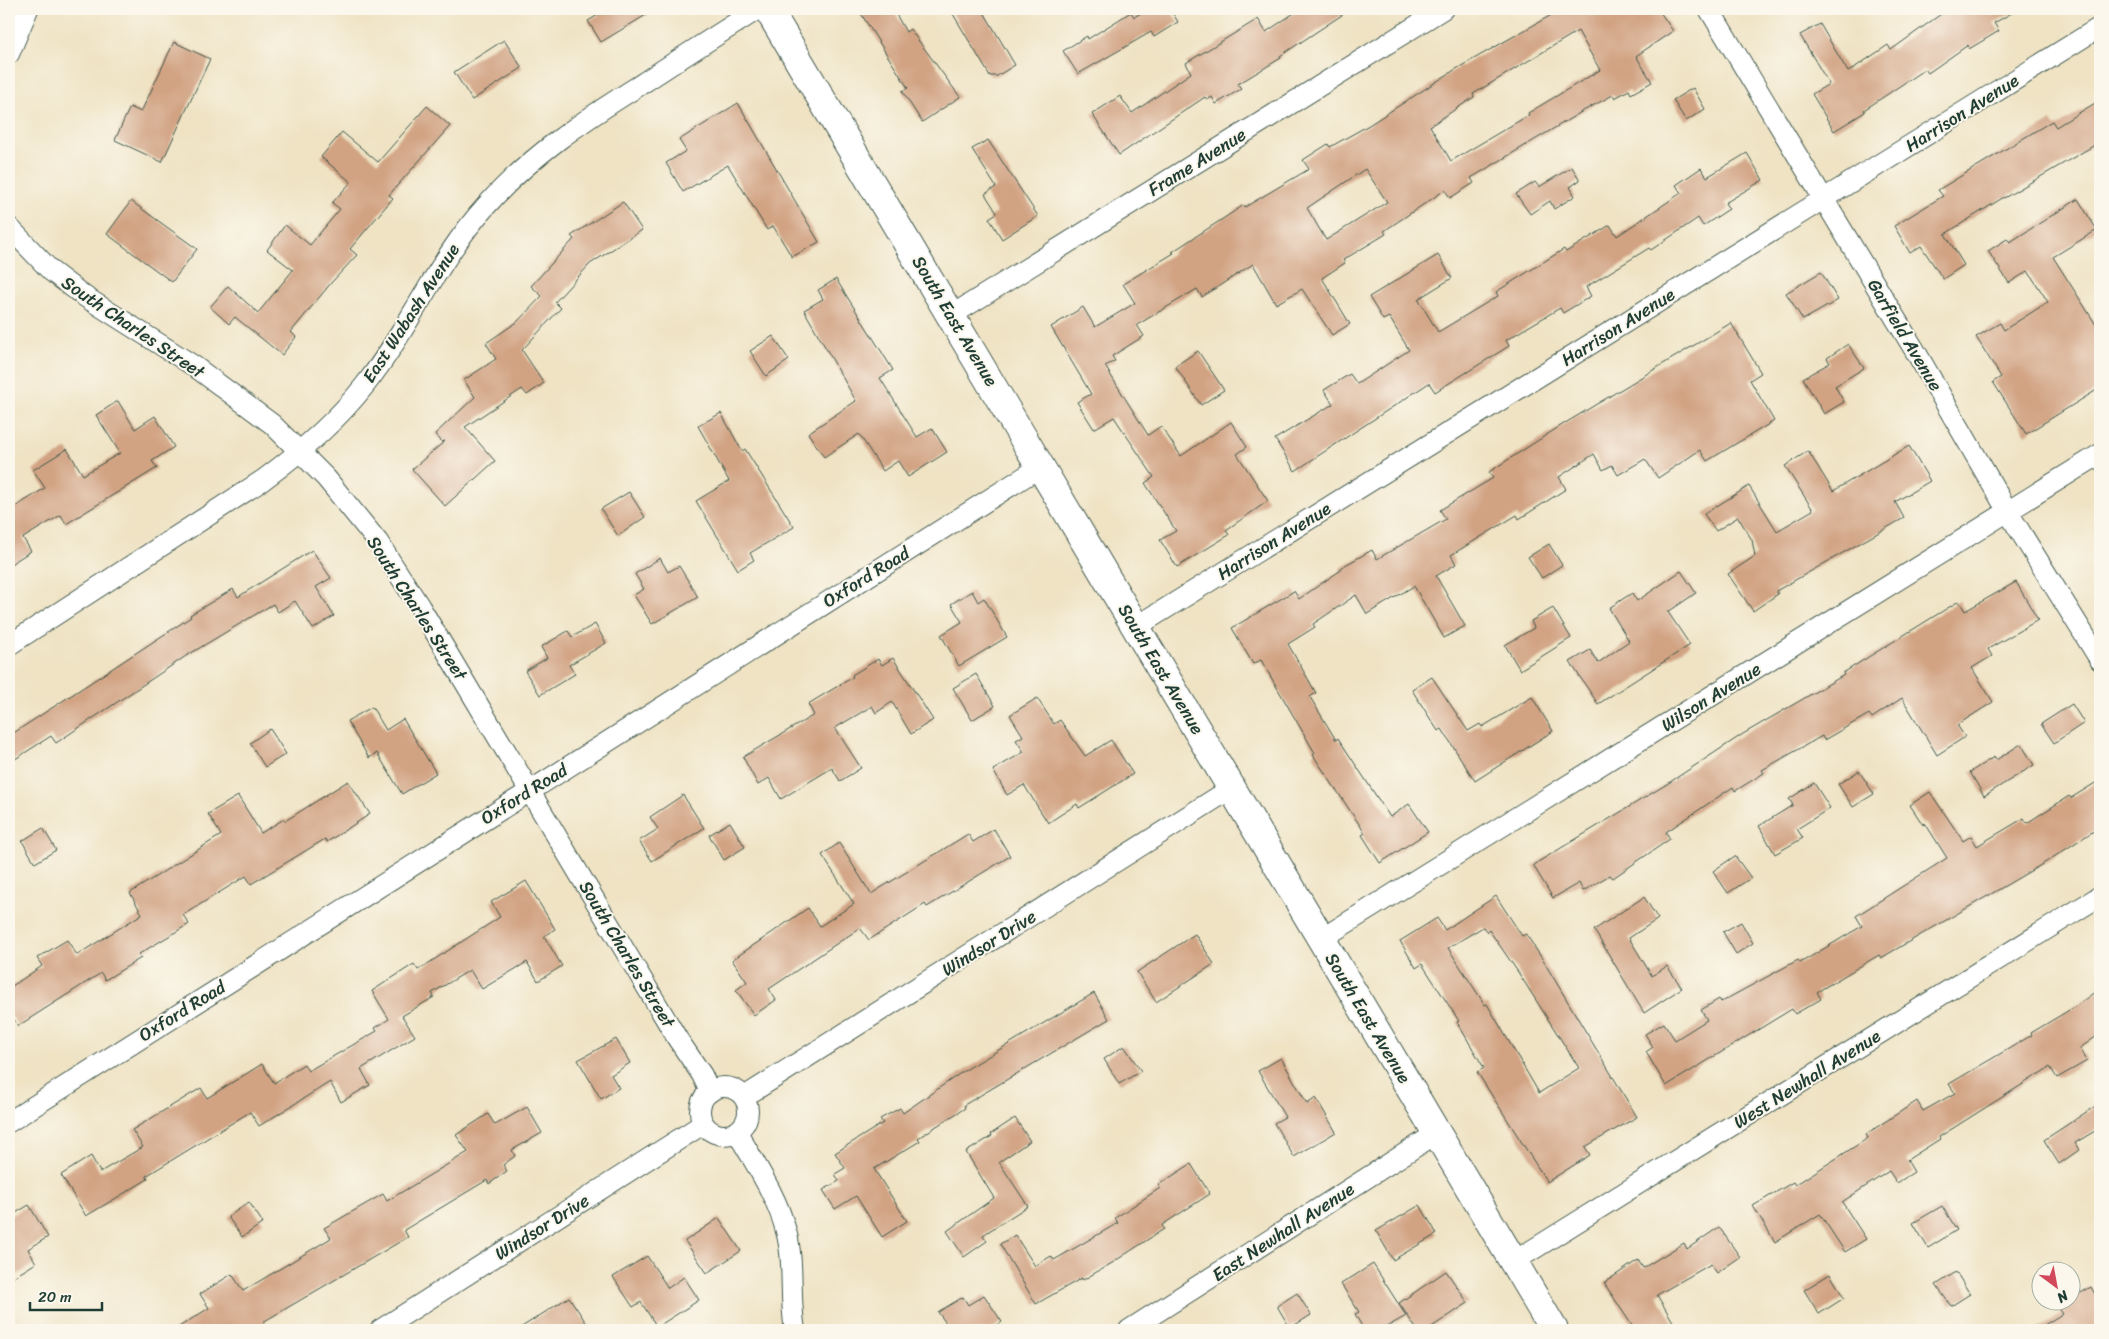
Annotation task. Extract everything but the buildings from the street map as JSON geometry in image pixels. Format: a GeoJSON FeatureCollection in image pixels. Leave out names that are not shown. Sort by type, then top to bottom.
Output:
{"type":"FeatureCollection","features":[{"type":"Feature","properties":{"kind":"main road","name":"South East Avenue"},"geometry":{"type":"LineString","coordinates":[[768,9],[1554,1330]]}},
{"type":"Feature","properties":{"kind":"street"},"geometry":{"type":"LineString","coordinates":[[9,54],[28,9]]}},
{"type":"Feature","properties":{"kind":"street","name":"East Wabash Avenue"},"geometry":{"type":"LineString","coordinates":[[9,645],[263,480],[300,452],[329,426],[366,385],[392,347],[445,258],[484,207],[504,186],[565,134],[758,9]]}},
{"type":"Feature","properties":{"kind":"street","name":"Frame Avenue"},"geometry":{"type":"LineString","coordinates":[[952,316],[1442,9]]}},
{"type":"Feature","properties":{"kind":"street","name":"Garfield Avenue"},"geometry":{"type":"LineString","coordinates":[[1709,9],[1917,354],[2008,512],[2100,660]]}},
{"type":"Feature","properties":{"kind":"street","name":"Harrison Avenue"},"geometry":{"type":"LineString","coordinates":[[1136,626],[2100,27]]}},
{"type":"Feature","properties":{"kind":"street","name":"South Charles Street"},"geometry":{"type":"LineString","coordinates":[[9,227],[51,271],[70,286],[194,366],[272,424],[326,478],[378,542],[420,607],[677,1038],[702,1075],[710,1092]]}},
{"type":"Feature","properties":{"kind":"street","name":"Wilson Avenue"},"geometry":{"type":"LineString","coordinates":[[1321,939],[2100,454]]}},
{"type":"Feature","properties":{"kind":"street","name":"Oxford Road"},"geometry":{"type":"LineString","coordinates":[[9,1122],[1040,466]]}},
{"type":"Feature","properties":{"kind":"street","name":"Windsor Drive"},"geometry":{"type":"LineString","coordinates":[[744,1097],[1232,788]]}},
{"type":"Feature","properties":{"kind":"street","name":"West Newhall Avenue"},"geometry":{"type":"LineString","coordinates":[[1513,1262],[2100,896]]}},
{"type":"Feature","properties":{"kind":"street"},"geometry":{"type":"LineString","coordinates":[[725,1087],[739,1092],[744,1097],[748,1104],[747,1120],[737,1132],[723,1136],[715,1134],[704,1124],[701,1117],[701,1103],[710,1092],[725,1087]]}},
{"type":"Feature","properties":{"kind":"street","name":"Windsor Drive"},"geometry":{"type":"LineString","coordinates":[[380,1330],[704,1124]]}},
{"type":"Feature","properties":{"kind":"street"},"geometry":{"type":"LineString","coordinates":[[737,1132],[771,1193],[786,1232],[790,1261],[790,1307],[795,1330]]}},
{"type":"Feature","properties":{"kind":"street","name":"East Newhall Avenue"},"geometry":{"type":"LineString","coordinates":[[1129,1330],[1437,1133]]}}]}
